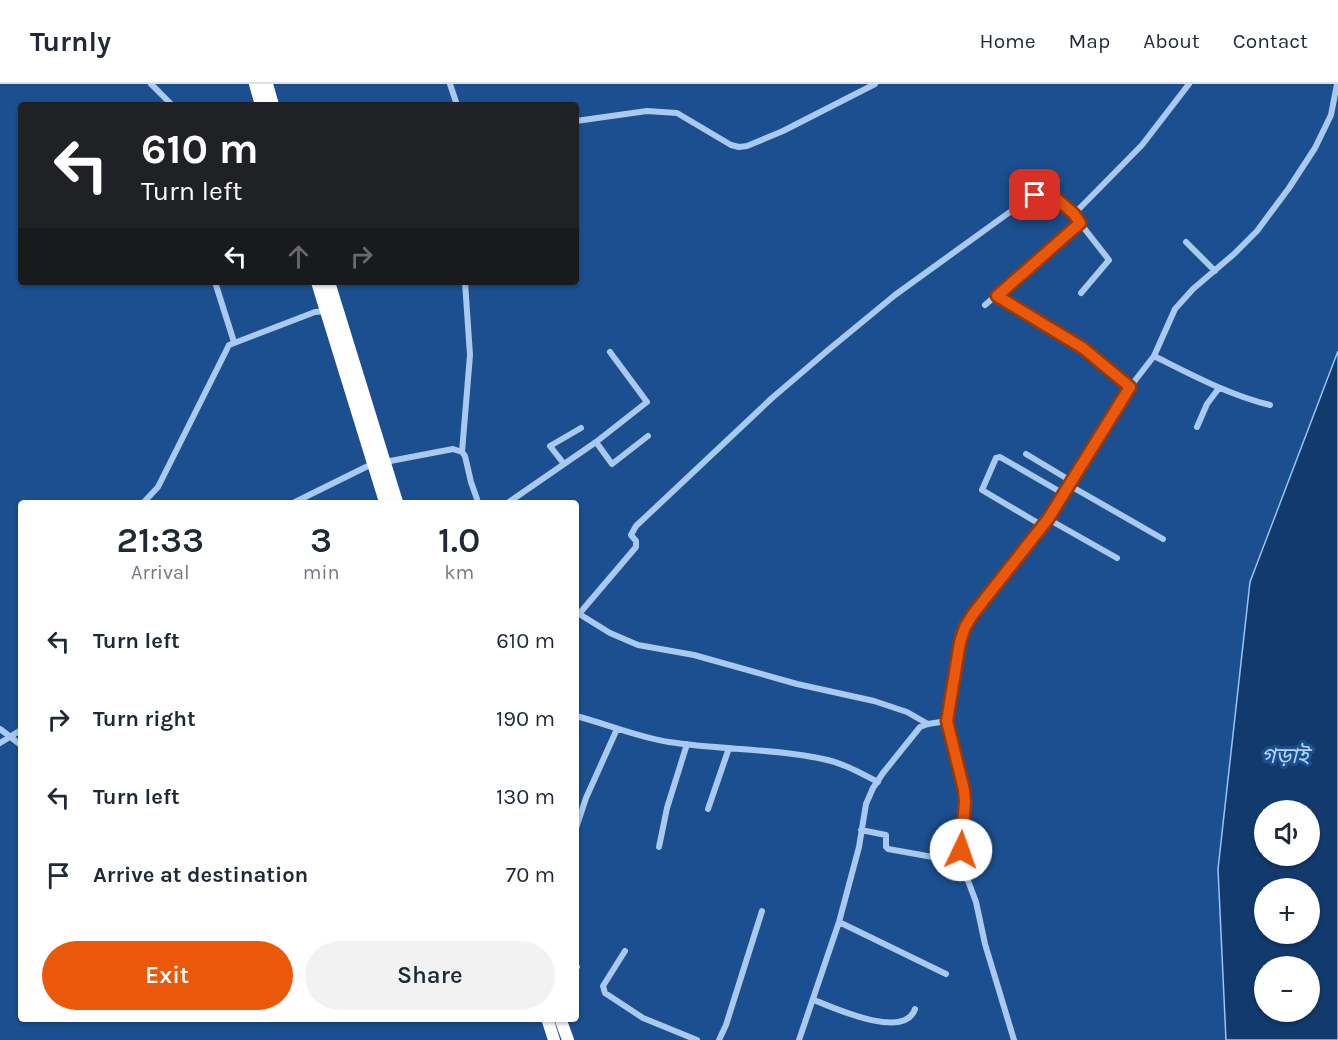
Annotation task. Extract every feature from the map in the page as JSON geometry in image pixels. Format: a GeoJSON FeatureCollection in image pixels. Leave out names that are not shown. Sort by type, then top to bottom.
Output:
{"type":"FeatureCollection","features":[{"type":"Feature","properties":{"kind":"highway"},"geometry":{"type":"LineString","coordinates":[[255,84],[260,102]]}},
{"type":"Feature","properties":{"kind":"highway"},"geometry":{"type":"LineString","coordinates":[[267,84],[272,102]]}},
{"type":"Feature","properties":{"kind":"highway"},"geometry":{"type":"LineString","coordinates":[[318,285],[378,463],[395,500]]}},
{"type":"Feature","properties":{"kind":"highway"},"geometry":{"type":"LineString","coordinates":[[330,285],[370,437]]}},
{"type":"Feature","properties":{"kind":"highway"},"geometry":{"type":"LineString","coordinates":[[378,463],[384,500]]}},
{"type":"Feature","properties":{"kind":"highway"},"geometry":{"type":"LineString","coordinates":[[547,1022],[554,1040]]}},
{"type":"Feature","properties":{"kind":"highway"},"geometry":{"type":"LineString","coordinates":[[561,1022],[568,1040]]}},
{"type":"Feature","properties":{"kind":"street"},"geometry":{"type":"LineString","coordinates":[[152,84],[169,102]]}},
{"type":"Feature","properties":{"kind":"street"},"geometry":{"type":"LineString","coordinates":[[450,84],[456,102]]}},
{"type":"Feature","properties":{"kind":"street"},"geometry":{"type":"LineString","coordinates":[[579,120],[646,111],[677,113],[731,145],[740,147],[783,131],[875,84]]}},
{"type":"Feature","properties":{"kind":"street"},"geometry":{"type":"LineString","coordinates":[[1074,214],[1142,145],[1189,84]]}},
{"type":"Feature","properties":{"kind":"street"},"geometry":{"type":"LineString","coordinates":[[1014,1040],[976,902],[961,862],[964,790],[947,721],[960,642],[965,627],[1048,519],[1130,387],[1154,356],[1174,309],[1257,231],[1315,148],[1330,115],[1337,84]]}},
{"type":"Feature","properties":{"kind":"street"},"geometry":{"type":"LineString","coordinates":[[579,611],[636,547],[636,541],[631,535],[636,526],[772,398],[895,295],[1032,196],[1057,199],[1074,214],[1090,238],[1108,257],[1109,260],[1081,293]]}},
{"type":"Feature","properties":{"kind":"street"},"geometry":{"type":"LineString","coordinates":[[985,305],[1080,223]]}},
{"type":"Feature","properties":{"kind":"street"},"geometry":{"type":"LineString","coordinates":[[1186,242],[1215,271]]}},
{"type":"Feature","properties":{"kind":"street"},"geometry":{"type":"LineString","coordinates":[[216,285],[234,342]]}},
{"type":"Feature","properties":{"kind":"street"},"geometry":{"type":"LineString","coordinates":[[465,285],[470,355],[462,452],[477,500]]}},
{"type":"Feature","properties":{"kind":"street"},"geometry":{"type":"LineString","coordinates":[[997,296],[1083,348],[1130,387]]}},
{"type":"Feature","properties":{"kind":"street"},"geometry":{"type":"LineString","coordinates":[[152,500],[227,347],[234,342],[315,312],[326,311]]}},
{"type":"Feature","properties":{"kind":"street"},"geometry":{"type":"LineString","coordinates":[[512,500],[596,442],[646,402],[610,352]]}},
{"type":"Feature","properties":{"kind":"street"},"geometry":{"type":"LineString","coordinates":[[1154,356],[1219,388],[1270,405]]}},
{"type":"Feature","properties":{"kind":"street"},"geometry":{"type":"LineString","coordinates":[[1197,428],[1208,404],[1219,388]]}},
{"type":"Feature","properties":{"kind":"street"},"geometry":{"type":"LineString","coordinates":[[564,464],[550,446],[581,428]]}},
{"type":"Feature","properties":{"kind":"street"},"geometry":{"type":"LineString","coordinates":[[596,442],[612,464],[648,436]]}},
{"type":"Feature","properties":{"kind":"street"},"geometry":{"type":"LineString","coordinates":[[299,500],[378,463],[453,449],[462,452]]}},
{"type":"Feature","properties":{"kind":"street"},"geometry":{"type":"LineString","coordinates":[[1026,454],[1071,481],[1074,488],[1163,539]]}},
{"type":"Feature","properties":{"kind":"street"},"geometry":{"type":"LineString","coordinates":[[1043,526],[982,490],[996,458],[1000,457],[1064,494]]}},
{"type":"Feature","properties":{"kind":"street"},"geometry":{"type":"LineString","coordinates":[[1048,519],[1117,558]]}},
{"type":"Feature","properties":{"kind":"street"},"geometry":{"type":"LineString","coordinates":[[579,614],[610,633],[638,645],[694,655],[797,684],[874,701],[907,712],[928,724]]}},
{"type":"Feature","properties":{"kind":"street"},"geometry":{"type":"LineString","coordinates":[[579,718],[667,742],[824,759],[849,767],[878,782]]}},
{"type":"Feature","properties":{"kind":"street"},"geometry":{"type":"LineString","coordinates":[[799,1040],[839,922],[866,804],[878,782],[914,733],[920,727],[928,724],[947,721]]}},
{"type":"Feature","properties":{"kind":"street"},"geometry":{"type":"LineString","coordinates":[[0,729],[18,743]]}},
{"type":"Feature","properties":{"kind":"street"},"geometry":{"type":"LineString","coordinates":[[579,819],[617,729]]}},
{"type":"Feature","properties":{"kind":"street"},"geometry":{"type":"LineString","coordinates":[[0,743],[18,732]]}},
{"type":"Feature","properties":{"kind":"street"},"geometry":{"type":"LineString","coordinates":[[659,847],[667,808],[687,744]]}},
{"type":"Feature","properties":{"kind":"street"},"geometry":{"type":"LineString","coordinates":[[708,809],[729,748]]}},
{"type":"Feature","properties":{"kind":"street"},"geometry":{"type":"LineString","coordinates":[[861,830],[886,835],[888,849],[961,862]]}},
{"type":"Feature","properties":{"kind":"street"},"geometry":{"type":"LineString","coordinates":[[719,1040],[726,1025],[762,911]]}},
{"type":"Feature","properties":{"kind":"street"},"geometry":{"type":"LineString","coordinates":[[839,922],[946,974]]}},
{"type":"Feature","properties":{"kind":"street"},"geometry":{"type":"LineString","coordinates":[[625,951],[603,986],[605,993],[643,1018],[698,1040]]}},
{"type":"Feature","properties":{"kind":"street"},"geometry":{"type":"LineString","coordinates":[[814,1000],[865,1020],[892,1025],[909,1021],[915,1009]]}},
{"type":"Feature","properties":{"kind":"water","name":"গড়াই"},"geometry":{"type":"Polygon","coordinates":[[[1338,351],[1338,1040],[1226,1040],[1218,869],[1250,582],[1338,351]]]}},
{"type":"Feature","properties":{"kind":"route"},"geometry":{"type":"LineString","coordinates":[[961,850],[964,790],[947,721],[960,642],[965,627],[1048,519],[1130,387],[1083,348],[997,296],[1080,223],[1074,214],[1057,199],[1035,195]]}}]}
